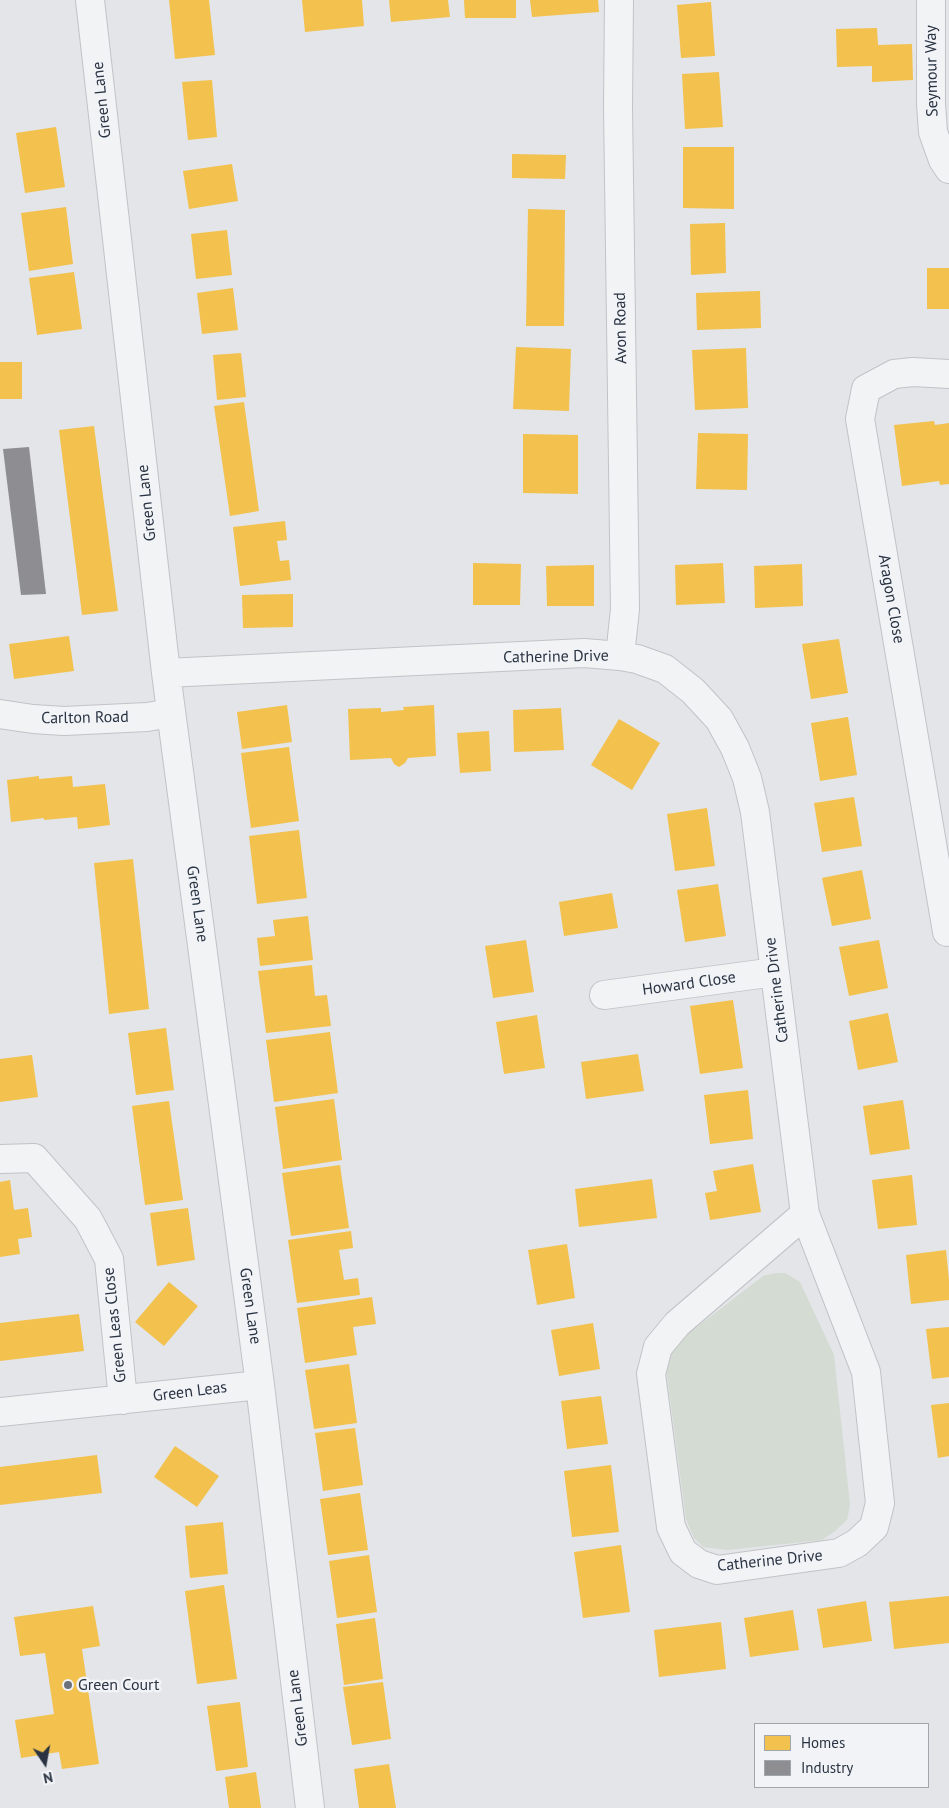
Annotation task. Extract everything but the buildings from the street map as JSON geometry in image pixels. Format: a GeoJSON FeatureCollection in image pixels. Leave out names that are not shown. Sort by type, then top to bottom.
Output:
{"type":"FeatureCollection","features":[{"type":"Feature","properties":{"kind":"street","name":"Green Lane"},"geometry":{"type":"LineString","coordinates":[[90,0],[166,672],[260,1385],[310,1808]]}},
{"type":"Feature","properties":{"kind":"street","name":"Avon Road"},"geometry":{"type":"LineString","coordinates":[[620,0],[618,107],[625,609],[620,656]]}},
{"type":"Feature","properties":{"kind":"street","name":"Seymour Way"},"geometry":{"type":"LineString","coordinates":[[931,0],[931,104],[933,132],[943,160],[949,169]]}},
{"type":"Feature","properties":{"kind":"street","name":"Aragon Close"},"geometry":{"type":"LineString","coordinates":[[947,932],[945,893],[860,419],[866,389],[894,374],[913,372],[949,374]]}},
{"type":"Feature","properties":{"kind":"street","name":"Catherine Drive"},"geometry":{"type":"LineString","coordinates":[[166,672],[584,653],[620,656],[637,659],[665,670],[694,691],[720,719],[735,748],[747,778],[756,812],[805,1214],[866,1372],[880,1503],[874,1527],[858,1543],[839,1554],[716,1570],[699,1564],[683,1552],[671,1527],[651,1374],[658,1347],[677,1324],[805,1214]]}},
{"type":"Feature","properties":{"kind":"street","name":"Carlton Road"},"geometry":{"type":"LineString","coordinates":[[0,714],[64,721],[147,717],[171,713]]}},
{"type":"Feature","properties":{"kind":"street","name":"Howard Close"},"geometry":{"type":"LineString","coordinates":[[604,996],[775,972]]}},
{"type":"Feature","properties":{"kind":"street","name":"Green Leas Close"},"geometry":{"type":"LineString","coordinates":[[0,1159],[34,1158],[88,1219],[109,1259],[123,1400]]}},
{"type":"Feature","properties":{"kind":"street","name":"Green Leas"},"geometry":{"type":"LineString","coordinates":[[0,1412],[260,1385]]}},
{"type":"Feature","properties":{"kind":"shaded area"},"geometry":{"type":"Polygon","coordinates":[[[785,1273],[800,1282],[834,1355],[850,1505],[847,1520],[822,1540],[727,1550],[703,1547],[694,1538],[686,1519],[665,1361],[671,1347],[763,1276],[785,1273]]]}},
{"type":"Feature","properties":{"kind":"place","name":"Green Court"},"geometry":{"type":"Point","coordinates":[68,1685]}}]}
